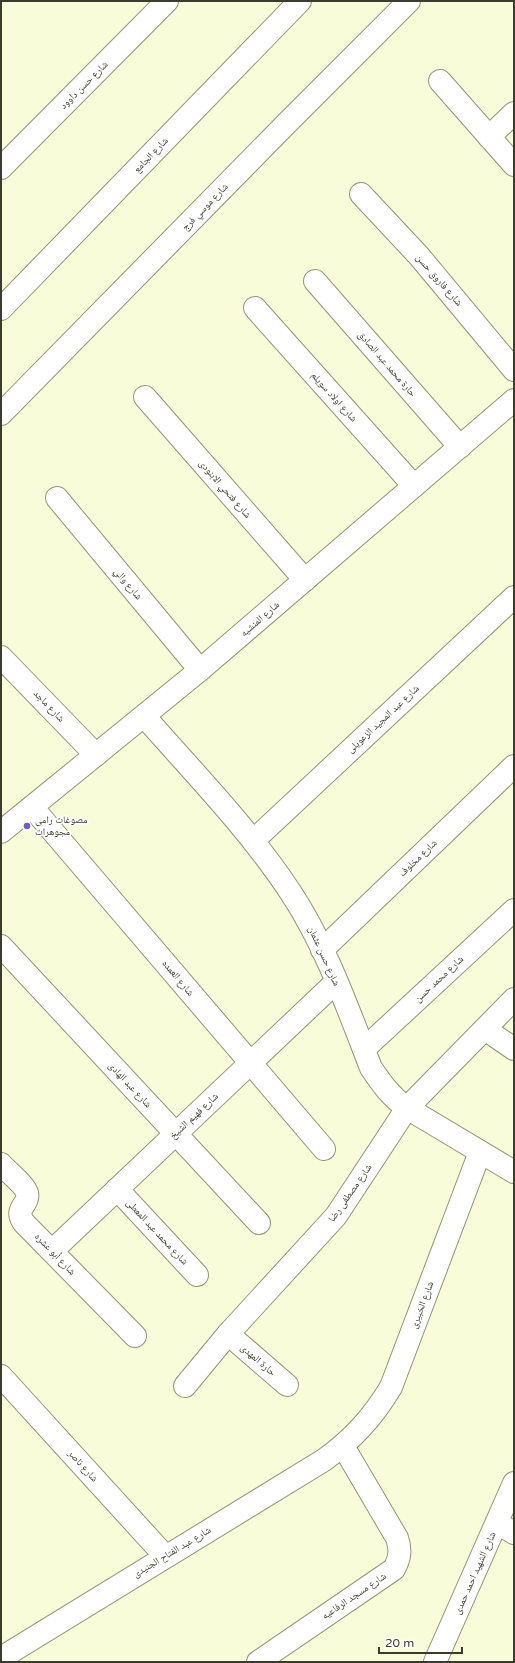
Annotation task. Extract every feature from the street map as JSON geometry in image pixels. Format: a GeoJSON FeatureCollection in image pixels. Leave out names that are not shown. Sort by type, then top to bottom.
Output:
{"type":"FeatureCollection","features":[{"type":"Feature","properties":{"kind":"street","name":"شارع حسن داوود"},"geometry":{"type":"LineString","coordinates":[[1,168],[167,1]]}},
{"type":"Feature","properties":{"kind":"street","name":"شارع الجامع"},"geometry":{"type":"LineString","coordinates":[[1,309],[300,1]]}},
{"type":"Feature","properties":{"kind":"street","name":"شارع موسي فرج"},"geometry":{"type":"LineString","coordinates":[[1,414],[409,1]]}},
{"type":"Feature","properties":{"kind":"street"},"geometry":{"type":"LineString","coordinates":[[440,81],[514,165]]}},
{"type":"Feature","properties":{"kind":"street"},"geometry":{"type":"LineString","coordinates":[[489,136],[514,112]]}},
{"type":"Feature","properties":{"kind":"street","name":"شارع فاروق حسن"},"geometry":{"type":"LineString","coordinates":[[361,194],[419,256],[514,370]]}},
{"type":"Feature","properties":{"kind":"street","name":"حارة محمد عبد الصادق"},"geometry":{"type":"LineString","coordinates":[[314,281],[460,446]]}},
{"type":"Feature","properties":{"kind":"street","name":"شارع اولاد سويلم"},"geometry":{"type":"LineString","coordinates":[[255,308],[414,486]]}},
{"type":"Feature","properties":{"kind":"street","name":"شارع فتحي الابنودى"},"geometry":{"type":"LineString","coordinates":[[145,397],[305,580]]}},
{"type":"Feature","properties":{"kind":"street","name":"شارع المنشيه"},"geometry":{"type":"LineString","coordinates":[[1,832],[200,670],[514,400]]}},
{"type":"Feature","properties":{"kind":"street","name":"شارع والي"},"geometry":{"type":"LineString","coordinates":[[57,498],[200,670]]}},
{"type":"Feature","properties":{"kind":"street","name":"شارع عبد المجيد الزعويلى"},"geometry":{"type":"LineString","coordinates":[[253,841],[514,597]]}},
{"type":"Feature","properties":{"kind":"street","name":"شارع ماجد"},"geometry":{"type":"LineString","coordinates":[[1,657],[96,754]]}},
{"type":"Feature","properties":{"kind":"street","name":"شارع حسن عثمان"},"geometry":{"type":"LineString","coordinates":[[144,716],[253,841],[291,893],[322,950],[371,1068],[382,1086],[395,1100],[407,1108],[514,1172]]}},
{"type":"Feature","properties":{"kind":"street","name":"شارع مخلوف"},"geometry":{"type":"LineString","coordinates":[[322,950],[514,766]]}},
{"type":"Feature","properties":{"kind":"street","name":"شارع العمده"},"geometry":{"type":"LineString","coordinates":[[32,807],[324,1149]]}},
{"type":"Feature","properties":{"kind":"street","name":"شارع محمد حسن"},"geometry":{"type":"LineString","coordinates":[[364,1049],[514,910]]}},
{"type":"Feature","properties":{"kind":"street","name":"شارع عبد الهادى"},"geometry":{"type":"LineString","coordinates":[[1,946],[259,1223]]}},
{"type":"Feature","properties":{"kind":"street","name":"شارع فهيم الشيخ"},"geometry":{"type":"LineString","coordinates":[[52,1251],[336,982]]}},
{"type":"Feature","properties":{"kind":"street","name":"شارع مصطفى رضا"},"geometry":{"type":"LineString","coordinates":[[185,1386],[228,1334],[336,1216],[407,1108],[514,999]]}},
{"type":"Feature","properties":{"kind":"street"},"geometry":{"type":"LineString","coordinates":[[485,1029],[514,1049]]}},
{"type":"Feature","properties":{"kind":"street","name":"شارع الخبيرى"},"geometry":{"type":"LineString","coordinates":[[344,1446],[360,1431],[377,1410],[391,1387],[480,1152]]}},
{"type":"Feature","properties":{"kind":"street","name":"شارع أبو عشره"},"geometry":{"type":"LineString","coordinates":[[1,1164],[26,1191],[27,1199],[21,1208],[21,1219],[135,1336]]}},
{"type":"Feature","properties":{"kind":"street","name":"شارع محمد عبد المعطى"},"geometry":{"type":"LineString","coordinates":[[117,1189],[197,1275]]}},
{"type":"Feature","properties":{"kind":"street","name":"حارة المهدى"},"geometry":{"type":"LineString","coordinates":[[228,1334],[287,1385]]}},
{"type":"Feature","properties":{"kind":"street","name":"شارع ناصر"},"geometry":{"type":"LineString","coordinates":[[1,1376],[165,1556]]}},
{"type":"Feature","properties":{"kind":"street","name":"شارع عبد الفتاح الجنيدى"},"geometry":{"type":"LineString","coordinates":[[1,1658],[165,1556],[324,1460],[344,1446]]}},
{"type":"Feature","properties":{"kind":"street","name":"شارع مسجد الرفاعيه"},"geometry":{"type":"LineString","coordinates":[[258,1662],[394,1569],[399,1559],[400,1548],[397,1538],[344,1446]]}},
{"type":"Feature","properties":{"kind":"street","name":"شارع الشهيد احمد حمدى"},"geometry":{"type":"LineString","coordinates":[[435,1662],[505,1528],[514,1483]]}},
{"type":"Feature","properties":{"kind":"place","name":"مصوغات رامى مجوهرات"},"geometry":{"type":"Point","coordinates":[27,826]}}]}
